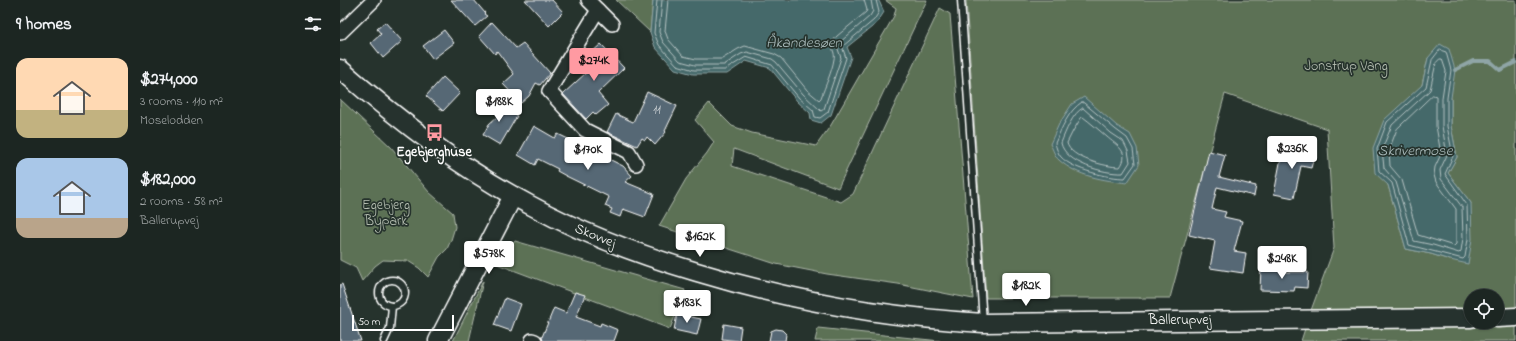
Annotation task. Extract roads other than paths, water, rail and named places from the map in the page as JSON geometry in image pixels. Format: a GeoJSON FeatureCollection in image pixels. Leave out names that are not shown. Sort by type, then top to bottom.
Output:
{"type":"FeatureCollection","features":[{"type":"Feature","properties":{"kind":"street"},"geometry":{"type":"LineString","coordinates":[[340,33],[374,0]]}},
{"type":"Feature","properties":{"kind":"street"},"geometry":{"type":"LineString","coordinates":[[588,0],[612,24]]}},
{"type":"Feature","properties":{"kind":"street"},"geometry":{"type":"LineString","coordinates":[[598,10],[549,91],[585,130],[630,152],[636,164]]}},
{"type":"Feature","properties":{"kind":"street","name":"Skovvej"},"geometry":{"type":"LineString","coordinates":[[340,69],[373,98],[437,147],[512,196],[564,223],[659,261],[747,288],[818,303],[890,315]]}},
{"type":"Feature","properties":{"kind":"street"},"geometry":{"type":"LineString","coordinates":[[438,341],[512,196]]}},
{"type":"Feature","properties":{"kind":"street","name":"Ballerupvej"},"geometry":{"type":"LineString","coordinates":[[890,315],[934,320],[983,323],[1464,318]]}},
{"type":"Feature","properties":{"kind":"street"},"geometry":{"type":"LineString","coordinates":[[1504,318],[1516,317]]}},
{"type":"Feature","properties":{"kind":"street"},"geometry":{"type":"LineString","coordinates":[[532,341],[535,341]]}},
{"type":"Feature","properties":{"kind":"lane"},"geometry":{"type":"LineString","coordinates":[[961,0],[983,323]]}},
{"type":"Feature","properties":{"kind":"lane"},"geometry":{"type":"LineString","coordinates":[[393,281],[402,285],[405,294],[401,303],[392,306],[383,302],[380,293],[384,284],[393,281]]}},
{"type":"Feature","properties":{"kind":"lane"},"geometry":{"type":"LineString","coordinates":[[384,341],[390,328],[392,306]]}},
{"type":"Feature","properties":{"kind":"water","name":"Åkandesøen"},"geometry":{"type":"Polygon","coordinates":[[[653,0],[875,0],[879,1],[884,12],[877,23],[847,47],[851,57],[831,115],[821,123],[811,120],[810,113],[797,101],[770,68],[746,61],[727,74],[693,74],[675,69],[655,47],[650,32],[653,0]]]}},
{"type":"Feature","properties":{"kind":"water","name":"Skrivermose"},"geometry":{"type":"Polygon","coordinates":[[[1440,44],[1449,49],[1455,70],[1451,98],[1451,126],[1457,157],[1448,173],[1471,203],[1472,239],[1468,264],[1406,249],[1388,185],[1375,173],[1373,148],[1384,120],[1422,85],[1428,58],[1440,44]]]}},
{"type":"Feature","properties":{"kind":"water"},"geometry":{"type":"Polygon","coordinates":[[[1084,97],[1117,126],[1130,134],[1137,148],[1139,165],[1127,183],[1100,179],[1083,174],[1066,166],[1055,155],[1050,144],[1059,124],[1072,104],[1084,97]]]}},
{"type":"Feature","properties":{"kind":"waterway"},"geometry":{"type":"LineString","coordinates":[[1455,70],[1473,61],[1490,61],[1500,70],[1516,62]]}},
{"type":"Feature","properties":{"kind":"place","name":"Egebjerghuse"},"geometry":{"type":"Point","coordinates":[434,132]}},
{"type":"Feature","properties":{"kind":"park label","name":"Jonstrup Vang"},"geometry":{"type":"Point","coordinates":[1346,66]}},
{"type":"Feature","properties":{"kind":"park label","name":"Egebjerg Bypark"},"geometry":{"type":"Point","coordinates":[386,214]}}]}
